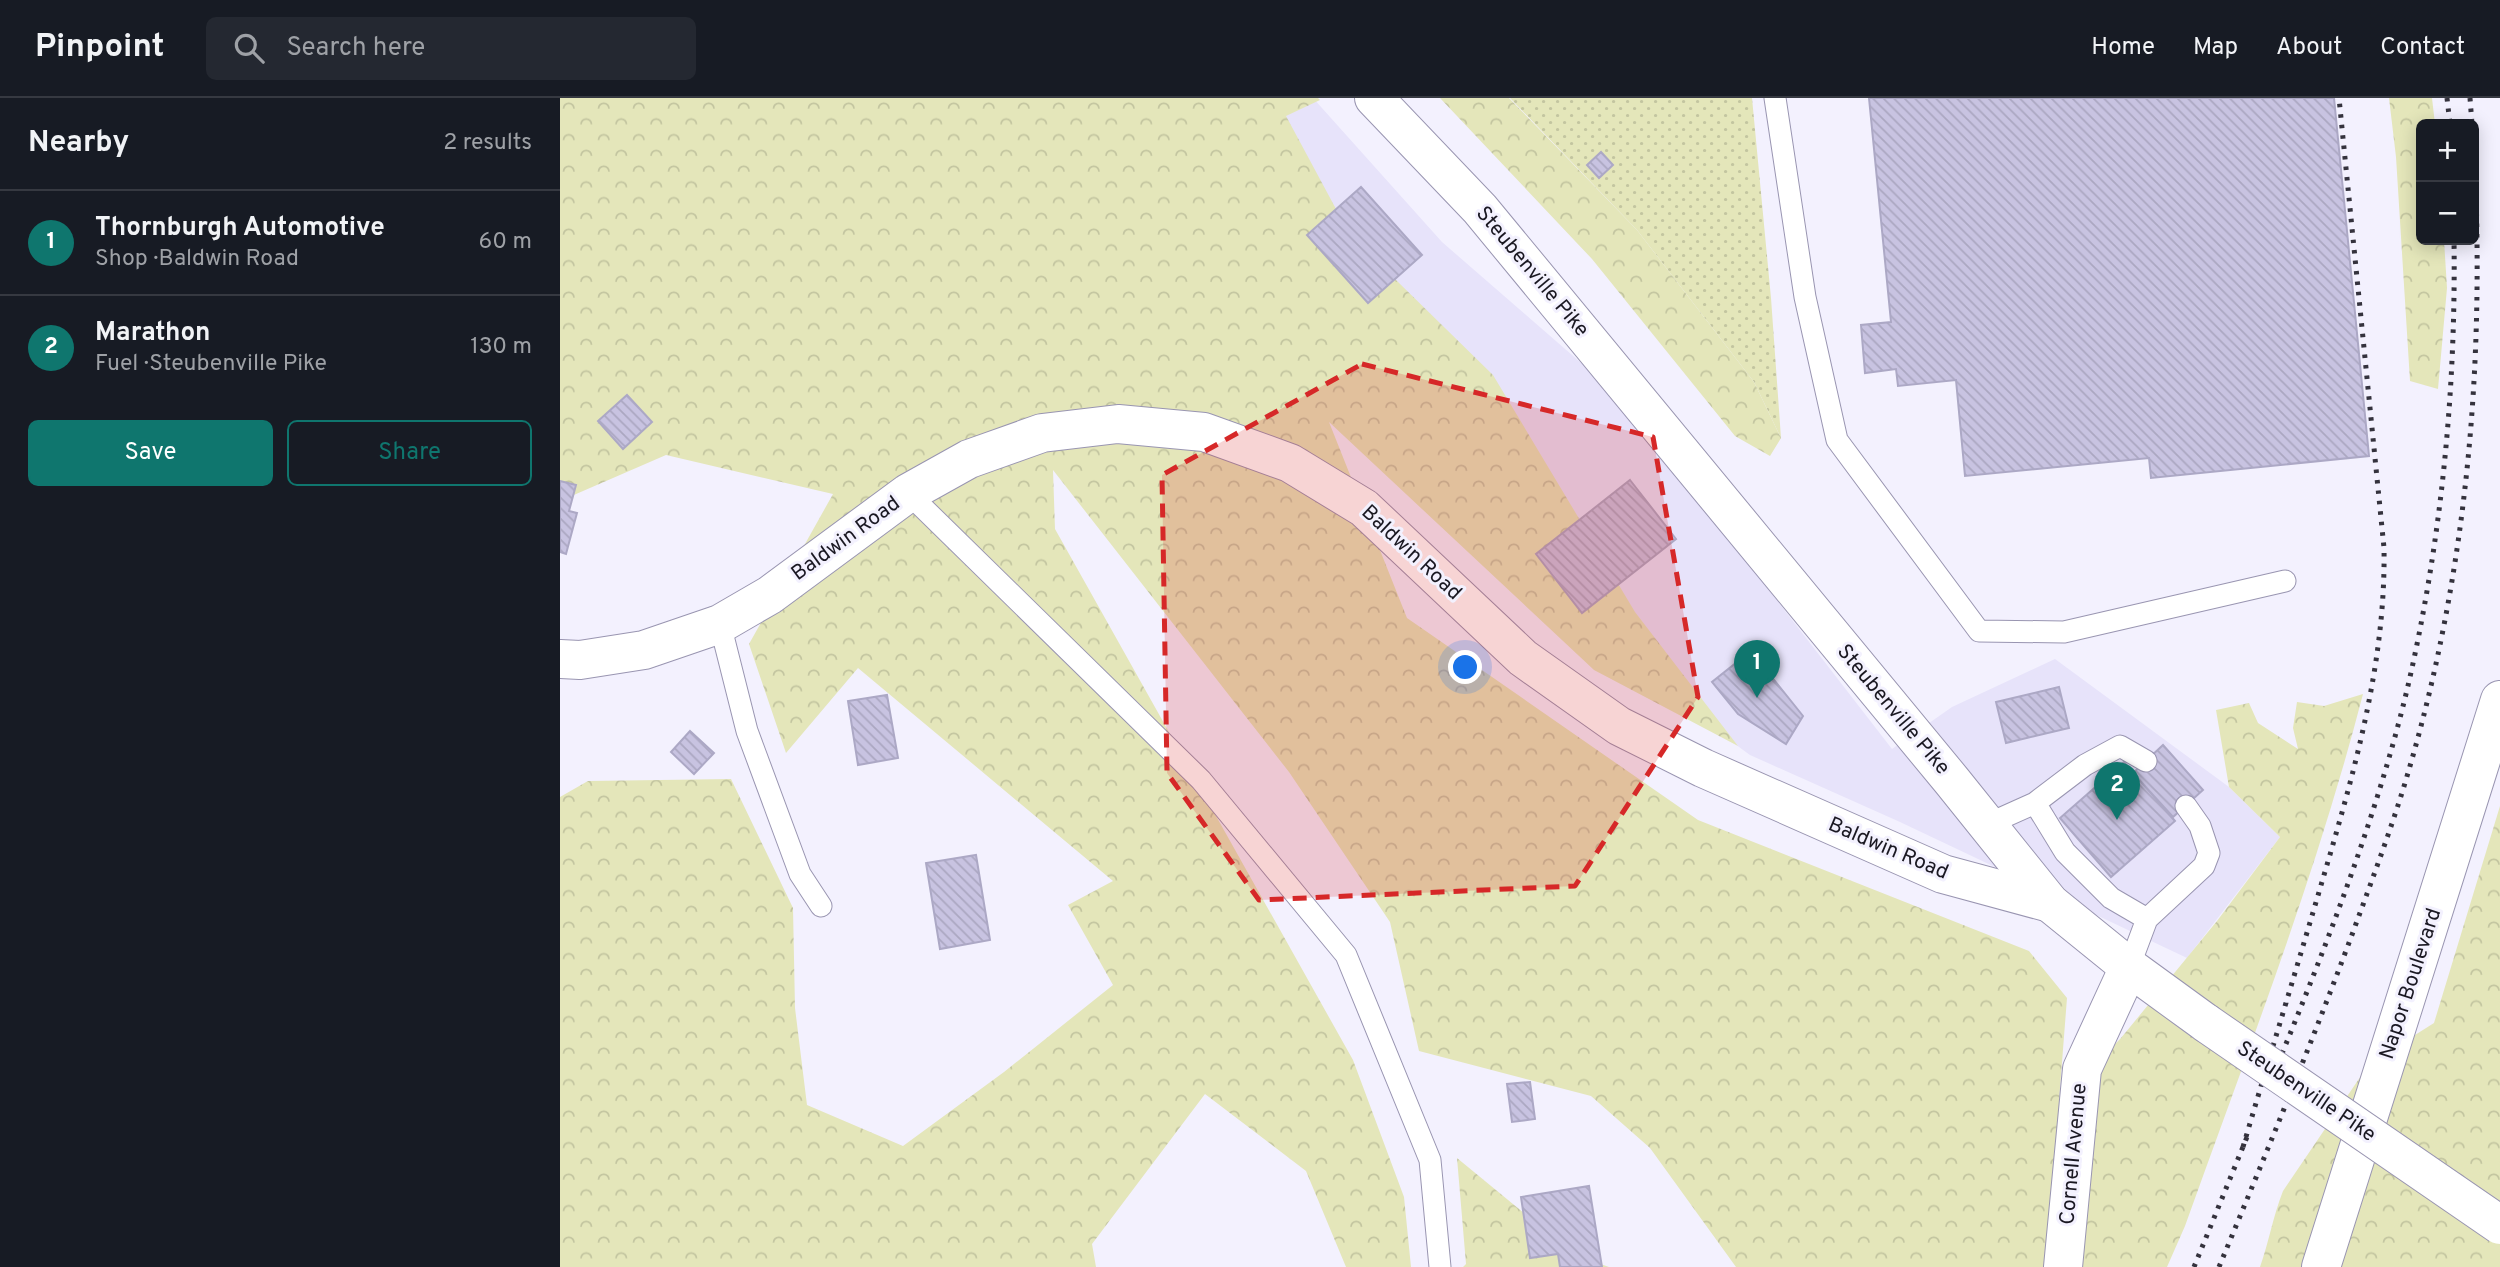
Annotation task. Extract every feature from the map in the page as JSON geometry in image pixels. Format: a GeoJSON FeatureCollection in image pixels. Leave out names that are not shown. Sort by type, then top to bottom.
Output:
{"type":"FeatureCollection","features":[{"type":"Feature","properties":{"kind":"street","name":"Steubenville Pike"},"geometry":{"type":"LineString","coordinates":[[1374,98],[1480,209],[2050,903],[2129,967],[2206,1023],[2500,1225]]}},
{"type":"Feature","properties":{"kind":"street","name":"Baldwin Road"},"geometry":{"type":"LineString","coordinates":[[560,659],[580,660],[644,650],[720,624],[770,595],[908,494],[969,459],[1042,433],[1118,424],[1204,432],[1290,463],[1364,508],[1523,658],[1619,726],[1703,768],[1942,874],[2050,903]]}},
{"type":"Feature","properties":{"kind":"street","name":"Napor Boulevard"},"geometry":{"type":"LineString","coordinates":[[2321,1267],[2500,699]]}},
{"type":"Feature","properties":{"kind":"street","name":"Cornell Avenue"},"geometry":{"type":"LineString","coordinates":[[2063,1267],[2082,1069],[2129,967]]}},
{"type":"Feature","properties":{"kind":"lane"},"geometry":{"type":"LineString","coordinates":[[1775,98],[1805,297],[1837,440],[1979,631],[2064,632],[2286,581]]}},
{"type":"Feature","properties":{"kind":"lane"},"geometry":{"type":"LineString","coordinates":[[908,494],[1200,780],[1346,954],[1430,1160],[1440,1267]]}},
{"type":"Feature","properties":{"kind":"lane"},"geometry":{"type":"LineString","coordinates":[[720,624],[747,731],[800,874],[821,906]]}},
{"type":"Feature","properties":{"kind":"lane"},"geometry":{"type":"LineString","coordinates":[[1986,825],[2035,803],[2085,765],[2120,746],[2146,761]]}},
{"type":"Feature","properties":{"kind":"lane"},"geometry":{"type":"LineString","coordinates":[[2035,803],[2065,852],[2111,898],[2147,919]]}},
{"type":"Feature","properties":{"kind":"lane"},"geometry":{"type":"LineString","coordinates":[[2129,967],[2147,919],[2204,866],[2209,853],[2200,826],[2186,806]]}},
{"type":"Feature","properties":{"kind":"highlighted area"},"geometry":{"type":"Polygon","coordinates":[[[1362,364],[1653,437],[1698,697],[1575,886],[1259,900],[1167,773],[1162,475],[1362,364]]]}},
{"type":"Feature","properties":{"kind":"shaded area"},"geometry":{"type":"Polygon","coordinates":[[[1262,98],[1313,98],[1442,242],[1618,395],[1892,749],[1952,707],[2055,659],[2229,787],[2280,837],[2187,958],[1900,822],[1750,755],[1602,647],[1262,98]]]}},
{"type":"Feature","properties":{"kind":"green space"},"geometry":{"type":"Polygon","coordinates":[[[560,98],[1318,98],[1320,100],[1286,116],[1350,235],[1493,375],[1635,612],[1738,746],[1594,670],[1329,422],[1407,618],[1698,820],[2029,951],[2067,998],[2059,1101],[2121,1038],[2217,921],[2280,837],[2229,787],[2216,710],[2249,703],[2258,723],[2298,749],[2293,728],[2297,702],[2324,706],[2363,694],[2303,896],[2185,1226],[2167,1267],[1736,1267],[1650,1148],[1591,1096],[1419,1051],[1390,922],[1289,772],[1053,470],[1055,529],[1353,1060],[1404,1197],[1411,1267],[1346,1267],[1306,1171],[1205,1094],[1092,1244],[1096,1267],[560,1267],[560,797],[588,781],[731,779],[793,908],[795,1008],[807,1105],[903,1146],[1004,1072],[1113,985],[1068,905],[1113,881],[858,668],[786,753],[749,644],[833,494],[666,455],[560,501],[560,98]]]}},
{"type":"Feature","properties":{"kind":"green space"},"geometry":{"type":"Polygon","coordinates":[[[1440,98],[1509,98],[1637,230],[1754,382],[1781,438],[1770,456],[1735,436],[1592,259],[1440,98]]]}},
{"type":"Feature","properties":{"kind":"green space"},"geometry":{"type":"Polygon","coordinates":[[[1510,98],[1752,98],[1781,438],[1754,382],[1637,230],[1510,98]]]}},
{"type":"Feature","properties":{"kind":"green space"},"geometry":{"type":"Polygon","coordinates":[[[2389,98],[2432,98],[2434,119],[2416,119],[2416,245],[2444,245],[2447,288],[2438,389],[2410,381],[2396,157],[2389,98]]]}},
{"type":"Feature","properties":{"kind":"green space"},"geometry":{"type":"Polygon","coordinates":[[[2500,806],[2500,1267],[2260,1267],[2283,1191],[2369,1064],[2434,1023],[2500,806]]]}},
{"type":"Feature","properties":{"kind":"green space"},"geometry":{"type":"Polygon","coordinates":[[[1457,1158],[1575,1255],[1609,1267],[1463,1267],[1466,1264],[1457,1158]]]}},
{"type":"Feature","properties":{"kind":"building"},"geometry":{"type":"Polygon","coordinates":[[[1869,98],[2334,98],[2369,456],[2151,478],[2149,458],[1965,476],[1956,380],[1898,386],[1896,369],[1865,373],[1861,325],[1891,322],[1869,98]]]}},
{"type":"Feature","properties":{"kind":"building"},"geometry":{"type":"Polygon","coordinates":[[[1601,152],[1613,165],[1599,178],[1587,165],[1601,152]]]}},
{"type":"Feature","properties":{"kind":"building"},"geometry":{"type":"Polygon","coordinates":[[[1361,187],[1422,255],[1368,303],[1307,235],[1361,187]]]}},
{"type":"Feature","properties":{"kind":"building"},"geometry":{"type":"Polygon","coordinates":[[[627,395],[652,422],[623,449],[598,421],[627,395]]]}},
{"type":"Feature","properties":{"kind":"building"},"geometry":{"type":"Polygon","coordinates":[[[1630,480],[1676,539],[1582,613],[1536,554],[1630,480]]]}},
{"type":"Feature","properties":{"kind":"building"},"geometry":{"type":"Polygon","coordinates":[[[560,481],[576,485],[569,511],[577,513],[566,554],[560,552],[560,481]]]}},
{"type":"Feature","properties":{"kind":"building"},"geometry":{"type":"Polygon","coordinates":[[[1751,651],[1803,716],[1786,744],[1738,714],[1712,682],[1751,651]]]}},
{"type":"Feature","properties":{"kind":"building"},"geometry":{"type":"Polygon","coordinates":[[[2059,687],[2069,728],[2006,743],[1996,702],[2059,687]]]}},
{"type":"Feature","properties":{"kind":"building"},"geometry":{"type":"Polygon","coordinates":[[[887,695],[898,758],[858,765],[848,701],[887,695]]]}},
{"type":"Feature","properties":{"kind":"building"},"geometry":{"type":"Polygon","coordinates":[[[690,731],[714,753],[694,774],[671,752],[690,731]]]}},
{"type":"Feature","properties":{"kind":"building"},"geometry":{"type":"Polygon","coordinates":[[[2163,745],[2203,790],[2173,817],[2133,773],[2163,745]]]}},
{"type":"Feature","properties":{"kind":"building"},"geometry":{"type":"Polygon","coordinates":[[[2124,762],[2175,821],[2111,877],[2060,818],[2124,762]]]}},
{"type":"Feature","properties":{"kind":"building"},"geometry":{"type":"Polygon","coordinates":[[[976,855],[990,940],[940,949],[926,863],[976,855]]]}},
{"type":"Feature","properties":{"kind":"building"},"geometry":{"type":"Polygon","coordinates":[[[1530,1082],[1535,1119],[1512,1122],[1507,1084],[1530,1082]]]}},
{"type":"Feature","properties":{"kind":"building"},"geometry":{"type":"Polygon","coordinates":[[[1589,1186],[1602,1267],[1560,1267],[1558,1254],[1530,1258],[1521,1197],[1589,1186]]]}},
{"type":"Feature","properties":{"kind":"railway"},"geometry":{"type":"LineString","coordinates":[[2243,1147],[2355,765],[2379,636],[2384,548],[2339,98]]}},
{"type":"Feature","properties":{"kind":"railway"},"geometry":{"type":"LineString","coordinates":[[2447,98],[2449,119]]}},
{"type":"Feature","properties":{"kind":"railway"},"geometry":{"type":"LineString","coordinates":[[2470,98],[2472,119]]}},
{"type":"Feature","properties":{"kind":"railway"},"geometry":{"type":"LineString","coordinates":[[2219,1267],[2353,932],[2397,808],[2430,691],[2459,538],[2468,460],[2477,305],[2475,182]]}},
{"type":"Feature","properties":{"kind":"railway"},"geometry":{"type":"LineString","coordinates":[[2274,1073],[2350,877],[2383,777],[2410,677],[2431,569],[2445,460],[2452,350],[2454,245]]}},
{"type":"Feature","properties":{"kind":"railway"},"geometry":{"type":"LineString","coordinates":[[2194,1267],[2247,1137]]}},
{"type":"Feature","properties":{"kind":"place","name":"Thornburgh Automotive"},"geometry":{"type":"Point","coordinates":[1757,698]}},
{"type":"Feature","properties":{"kind":"place","name":"Marathon"},"geometry":{"type":"Point","coordinates":[2117,820]}}]}
